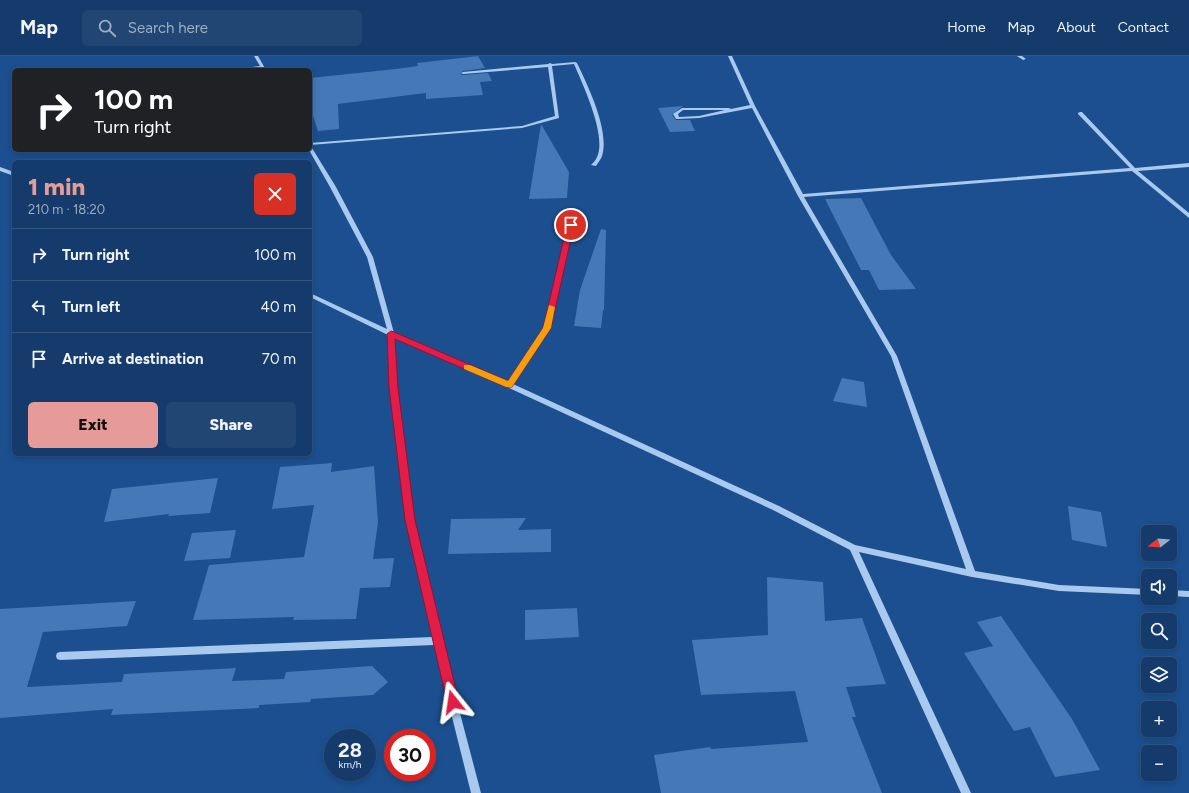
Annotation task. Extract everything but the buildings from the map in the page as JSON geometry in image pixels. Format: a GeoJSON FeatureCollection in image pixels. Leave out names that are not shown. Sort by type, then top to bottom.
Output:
{"type":"FeatureCollection","features":[{"type":"Feature","properties":{"kind":"street"},"geometry":{"type":"LineString","coordinates":[[256,56],[263,68]]}},
{"type":"Feature","properties":{"kind":"street"},"geometry":{"type":"LineString","coordinates":[[730,56],[753,106],[801,196],[894,356],[972,574]]}},
{"type":"Feature","properties":{"kind":"street"},"geometry":{"type":"LineString","coordinates":[[1019,56],[1024,60]]}},
{"type":"Feature","properties":{"kind":"street"},"geometry":{"type":"LineString","coordinates":[[463,73],[550,64],[575,63],[590,95],[602,141],[600,157],[598,162],[594,165]]}},
{"type":"Feature","properties":{"kind":"street"},"geometry":{"type":"LineString","coordinates":[[312,144],[522,127],[557,117],[550,64]]}},
{"type":"Feature","properties":{"kind":"street"},"geometry":{"type":"LineString","coordinates":[[729,109],[712,115],[690,118],[678,118],[675,114],[682,110],[729,109],[753,106]]}},
{"type":"Feature","properties":{"kind":"street"},"geometry":{"type":"LineString","coordinates":[[1080,112],[1134,170],[1189,216]]}},
{"type":"Feature","properties":{"kind":"street"},"geometry":{"type":"LineString","coordinates":[[312,151],[333,187],[370,257],[391,334],[393,388],[410,520],[437,640],[476,793]]}},
{"type":"Feature","properties":{"kind":"street"},"geometry":{"type":"LineString","coordinates":[[801,196],[1189,165]]}},
{"type":"Feature","properties":{"kind":"street"},"geometry":{"type":"LineString","coordinates":[[0,169],[12,173]]}},
{"type":"Feature","properties":{"kind":"street"},"geometry":{"type":"LineString","coordinates":[[509,385],[547,328],[571,225]]}},
{"type":"Feature","properties":{"kind":"street"},"geometry":{"type":"LineString","coordinates":[[312,296],[391,334],[509,385],[776,508],[853,548],[972,574],[1059,588],[1141,592]]}},
{"type":"Feature","properties":{"kind":"street"},"geometry":{"type":"LineString","coordinates":[[853,548],[966,793]]}},
{"type":"Feature","properties":{"kind":"street"},"geometry":{"type":"LineString","coordinates":[[1177,593],[1189,594]]}},
{"type":"Feature","properties":{"kind":"street"},"geometry":{"type":"LineString","coordinates":[[60,656],[437,640]]}},
{"type":"Feature","properties":{"kind":"slow traffic"},"geometry":{"type":"LineString","coordinates":[[467,367],[509,385],[547,328],[551,307]]}},
{"type":"Feature","properties":{"kind":"route"},"geometry":{"type":"LineString","coordinates":[[453,702],[437,640],[410,520],[393,388],[391,334],[509,385],[547,328],[571,225]]}}]}
